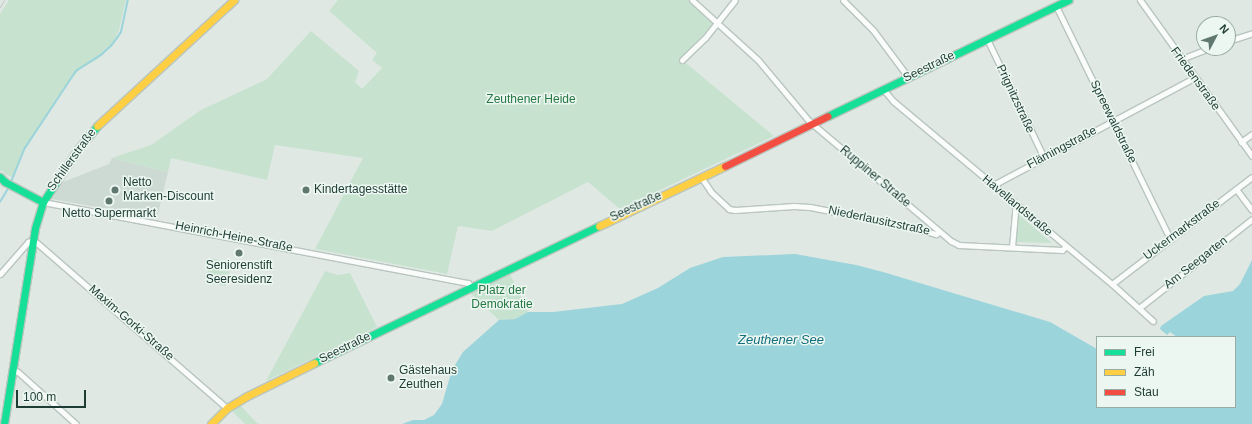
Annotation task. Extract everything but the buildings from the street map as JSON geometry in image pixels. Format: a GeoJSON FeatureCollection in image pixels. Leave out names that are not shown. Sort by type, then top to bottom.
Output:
{"type":"FeatureCollection","features":[{"type":"Feature","properties":{"kind":"main road","name":"Schillerstraße"},"geometry":{"type":"LineString","coordinates":[[4,424],[32,241],[43,202],[64,167],[103,119],[234,0]]}},
{"type":"Feature","properties":{"kind":"main road","name":"Seestraße"},"geometry":{"type":"LineString","coordinates":[[211,424],[227,408],[243,397],[1068,0]]}},
{"type":"Feature","properties":{"kind":"main road","name":"Heinrich-Heine-Straße"},"geometry":{"type":"LineString","coordinates":[[2,179],[15,188],[43,202]]}},
{"type":"Feature","properties":{"kind":"street","name":"Ruppiner Straße"},"geometry":{"type":"LineString","coordinates":[[692,0],[758,60],[812,123],[939,231]]}},
{"type":"Feature","properties":{"kind":"street"},"geometry":{"type":"LineString","coordinates":[[682,60],[717,23],[735,0]]}},
{"type":"Feature","properties":{"kind":"street"},"geometry":{"type":"LineString","coordinates":[[843,0],[873,30],[908,77]]}},
{"type":"Feature","properties":{"kind":"street","name":"Friedenstraße"},"geometry":{"type":"LineString","coordinates":[[1140,0],[1194,78],[1252,156]]}},
{"type":"Feature","properties":{"kind":"street","name":"Spreewaldstraße"},"geometry":{"type":"LineString","coordinates":[[1056,6],[1170,239]]}},
{"type":"Feature","properties":{"kind":"street"},"geometry":{"type":"LineString","coordinates":[[1236,38],[1252,33]]}},
{"type":"Feature","properties":{"kind":"street","name":"Prignitzstraße"},"geometry":{"type":"LineString","coordinates":[[987,39],[1044,158]]}},
{"type":"Feature","properties":{"kind":"street"},"geometry":{"type":"LineString","coordinates":[[1181,59],[1196,53]]}},
{"type":"Feature","properties":{"kind":"street","name":"Flämingstraße"},"geometry":{"type":"LineString","coordinates":[[993,186],[996,183],[1194,78]]}},
{"type":"Feature","properties":{"kind":"street","name":"Havellandstraße"},"geometry":{"type":"LineString","coordinates":[[883,89],[886,95],[1065,247],[1112,284],[1153,321]]}},
{"type":"Feature","properties":{"kind":"street"},"geometry":{"type":"LineString","coordinates":[[1241,142],[1252,134]]}},
{"type":"Feature","properties":{"kind":"street","name":"Niederlausitzstraße"},"geometry":{"type":"LineString","coordinates":[[701,177],[711,192],[729,209],[809,207],[910,227],[936,234],[939,231],[959,245],[1062,250],[1065,247]]}},
{"type":"Feature","properties":{"kind":"street","name":"Uckermarkstraße"},"geometry":{"type":"LineString","coordinates":[[1112,284],[1252,177]]}},
{"type":"Feature","properties":{"kind":"street"},"geometry":{"type":"LineString","coordinates":[[1236,189],[1252,210]]}},
{"type":"Feature","properties":{"kind":"street","name":"Heinrich-Heine-Straße"},"geometry":{"type":"LineString","coordinates":[[43,202],[468,282],[471,287]]}},
{"type":"Feature","properties":{"kind":"street"},"geometry":{"type":"LineString","coordinates":[[1012,247],[1015,210],[1018,207]]}},
{"type":"Feature","properties":{"kind":"street","name":"Am Seegarten"},"geometry":{"type":"LineString","coordinates":[[1139,308],[1252,219]]}},
{"type":"Feature","properties":{"kind":"street"},"geometry":{"type":"LineString","coordinates":[[0,274],[23,246],[32,241]]}},
{"type":"Feature","properties":{"kind":"street","name":"Maxim-Gorki-Straße"},"geometry":{"type":"LineString","coordinates":[[32,241],[51,254],[227,408]]}},
{"type":"Feature","properties":{"kind":"street"},"geometry":{"type":"LineString","coordinates":[[13,370],[18,372],[76,424]]}},
{"type":"Feature","properties":{"kind":"shaded area"},"geometry":{"type":"Polygon","coordinates":[[[112,158],[168,172],[157,218],[52,199],[63,182],[109,164],[112,158]]]}},
{"type":"Feature","properties":{"kind":"green space"},"geometry":{"type":"Polygon","coordinates":[[[9,0],[126,0],[119,30],[112,46],[98,59],[80,69],[68,83],[29,141],[12,177],[5,174],[2,170],[0,172],[0,14],[9,0]]]}},
{"type":"Feature","properties":{"kind":"green space","name":"Zeuthener Heide"},"geometry":{"type":"Polygon","coordinates":[[[338,0],[688,0],[713,24],[681,59],[774,136],[620,209],[588,182],[492,231],[458,226],[447,274],[315,249],[363,158],[275,145],[267,180],[171,158],[168,172],[112,158],[151,145],[201,110],[267,79],[311,31],[359,71],[355,82],[362,89],[382,68],[372,60],[377,53],[329,11],[338,0]]]}},
{"type":"Feature","properties":{"kind":"green space"},"geometry":{"type":"Polygon","coordinates":[[[1017,213],[1052,243],[1014,242],[1017,213]]]}},
{"type":"Feature","properties":{"kind":"green space"},"geometry":{"type":"Polygon","coordinates":[[[212,258],[232,264],[225,286],[205,280],[212,258]]]}},
{"type":"Feature","properties":{"kind":"green space"},"geometry":{"type":"Polygon","coordinates":[[[325,271],[338,275],[350,273],[377,327],[266,381],[325,271]]]}},
{"type":"Feature","properties":{"kind":"green space","name":"Platz der Demokratie"},"geometry":{"type":"Polygon","coordinates":[[[510,274],[528,312],[515,319],[499,320],[470,293],[510,274]]]}},
{"type":"Feature","properties":{"kind":"green space"},"geometry":{"type":"Polygon","coordinates":[[[240,405],[257,423],[260,424],[245,424],[232,411],[240,405]]]}},
{"type":"Feature","properties":{"kind":"water","name":"Zeuthener See"},"geometry":{"type":"Polygon","coordinates":[[[795,254],[856,265],[1050,322],[1096,348],[1096,408],[1236,408],[1236,336],[1176,336],[1170,332],[1167,335],[1160,329],[1161,326],[1204,296],[1233,291],[1240,284],[1252,260],[1252,424],[402,424],[413,420],[424,420],[434,415],[442,404],[452,370],[463,352],[499,320],[515,319],[528,312],[553,312],[622,304],[658,288],[690,268],[723,257],[795,254]]]}},
{"type":"Feature","properties":{"kind":"waterway"},"geometry":{"type":"LineString","coordinates":[[11,182],[25,148],[76,71],[102,54],[111,46],[121,32],[128,0]]}},
{"type":"Feature","properties":{"kind":"waterway"},"geometry":{"type":"LineString","coordinates":[[0,202],[9,187]]}},
{"type":"Feature","properties":{"kind":"tram line"},"geometry":{"type":"LineString","coordinates":[[0,7],[4,0]]}},
{"type":"Feature","properties":{"kind":"traffic: fast"},"geometry":{"type":"LineString","coordinates":[[828,116],[1068,0]]}},
{"type":"Feature","properties":{"kind":"traffic: fast"},"geometry":{"type":"LineString","coordinates":[[4,424],[35,228],[43,202],[78,149],[97,126]]}},
{"type":"Feature","properties":{"kind":"traffic: fast"},"geometry":{"type":"LineString","coordinates":[[0,177],[5,182],[43,202]]}},
{"type":"Feature","properties":{"kind":"traffic: fast"},"geometry":{"type":"LineString","coordinates":[[314,363],[599,226]]}},
{"type":"Feature","properties":{"kind":"traffic: slow"},"geometry":{"type":"LineString","coordinates":[[97,126],[234,0]]}},
{"type":"Feature","properties":{"kind":"traffic: slow"},"geometry":{"type":"LineString","coordinates":[[599,226],[725,166]]}},
{"type":"Feature","properties":{"kind":"traffic: slow"},"geometry":{"type":"LineString","coordinates":[[211,424],[227,408],[247,396],[314,363]]}},
{"type":"Feature","properties":{"kind":"traffic: jam"},"geometry":{"type":"LineString","coordinates":[[725,166],[828,116]]}},
{"type":"Feature","properties":{"kind":"place","name":"Netto Marken-Discount"},"geometry":{"type":"Point","coordinates":[115,190]}},
{"type":"Feature","properties":{"kind":"place","name":"Kindertagesstätte"},"geometry":{"type":"Point","coordinates":[306,190]}},
{"type":"Feature","properties":{"kind":"place","name":"Netto Supermarkt"},"geometry":{"type":"Point","coordinates":[109,201]}},
{"type":"Feature","properties":{"kind":"place","name":"Seniorenstift Seeresidenz"},"geometry":{"type":"Point","coordinates":[239,253]}},
{"type":"Feature","properties":{"kind":"place","name":"Gästehaus Zeuthen"},"geometry":{"type":"Point","coordinates":[391,378]}}]}
